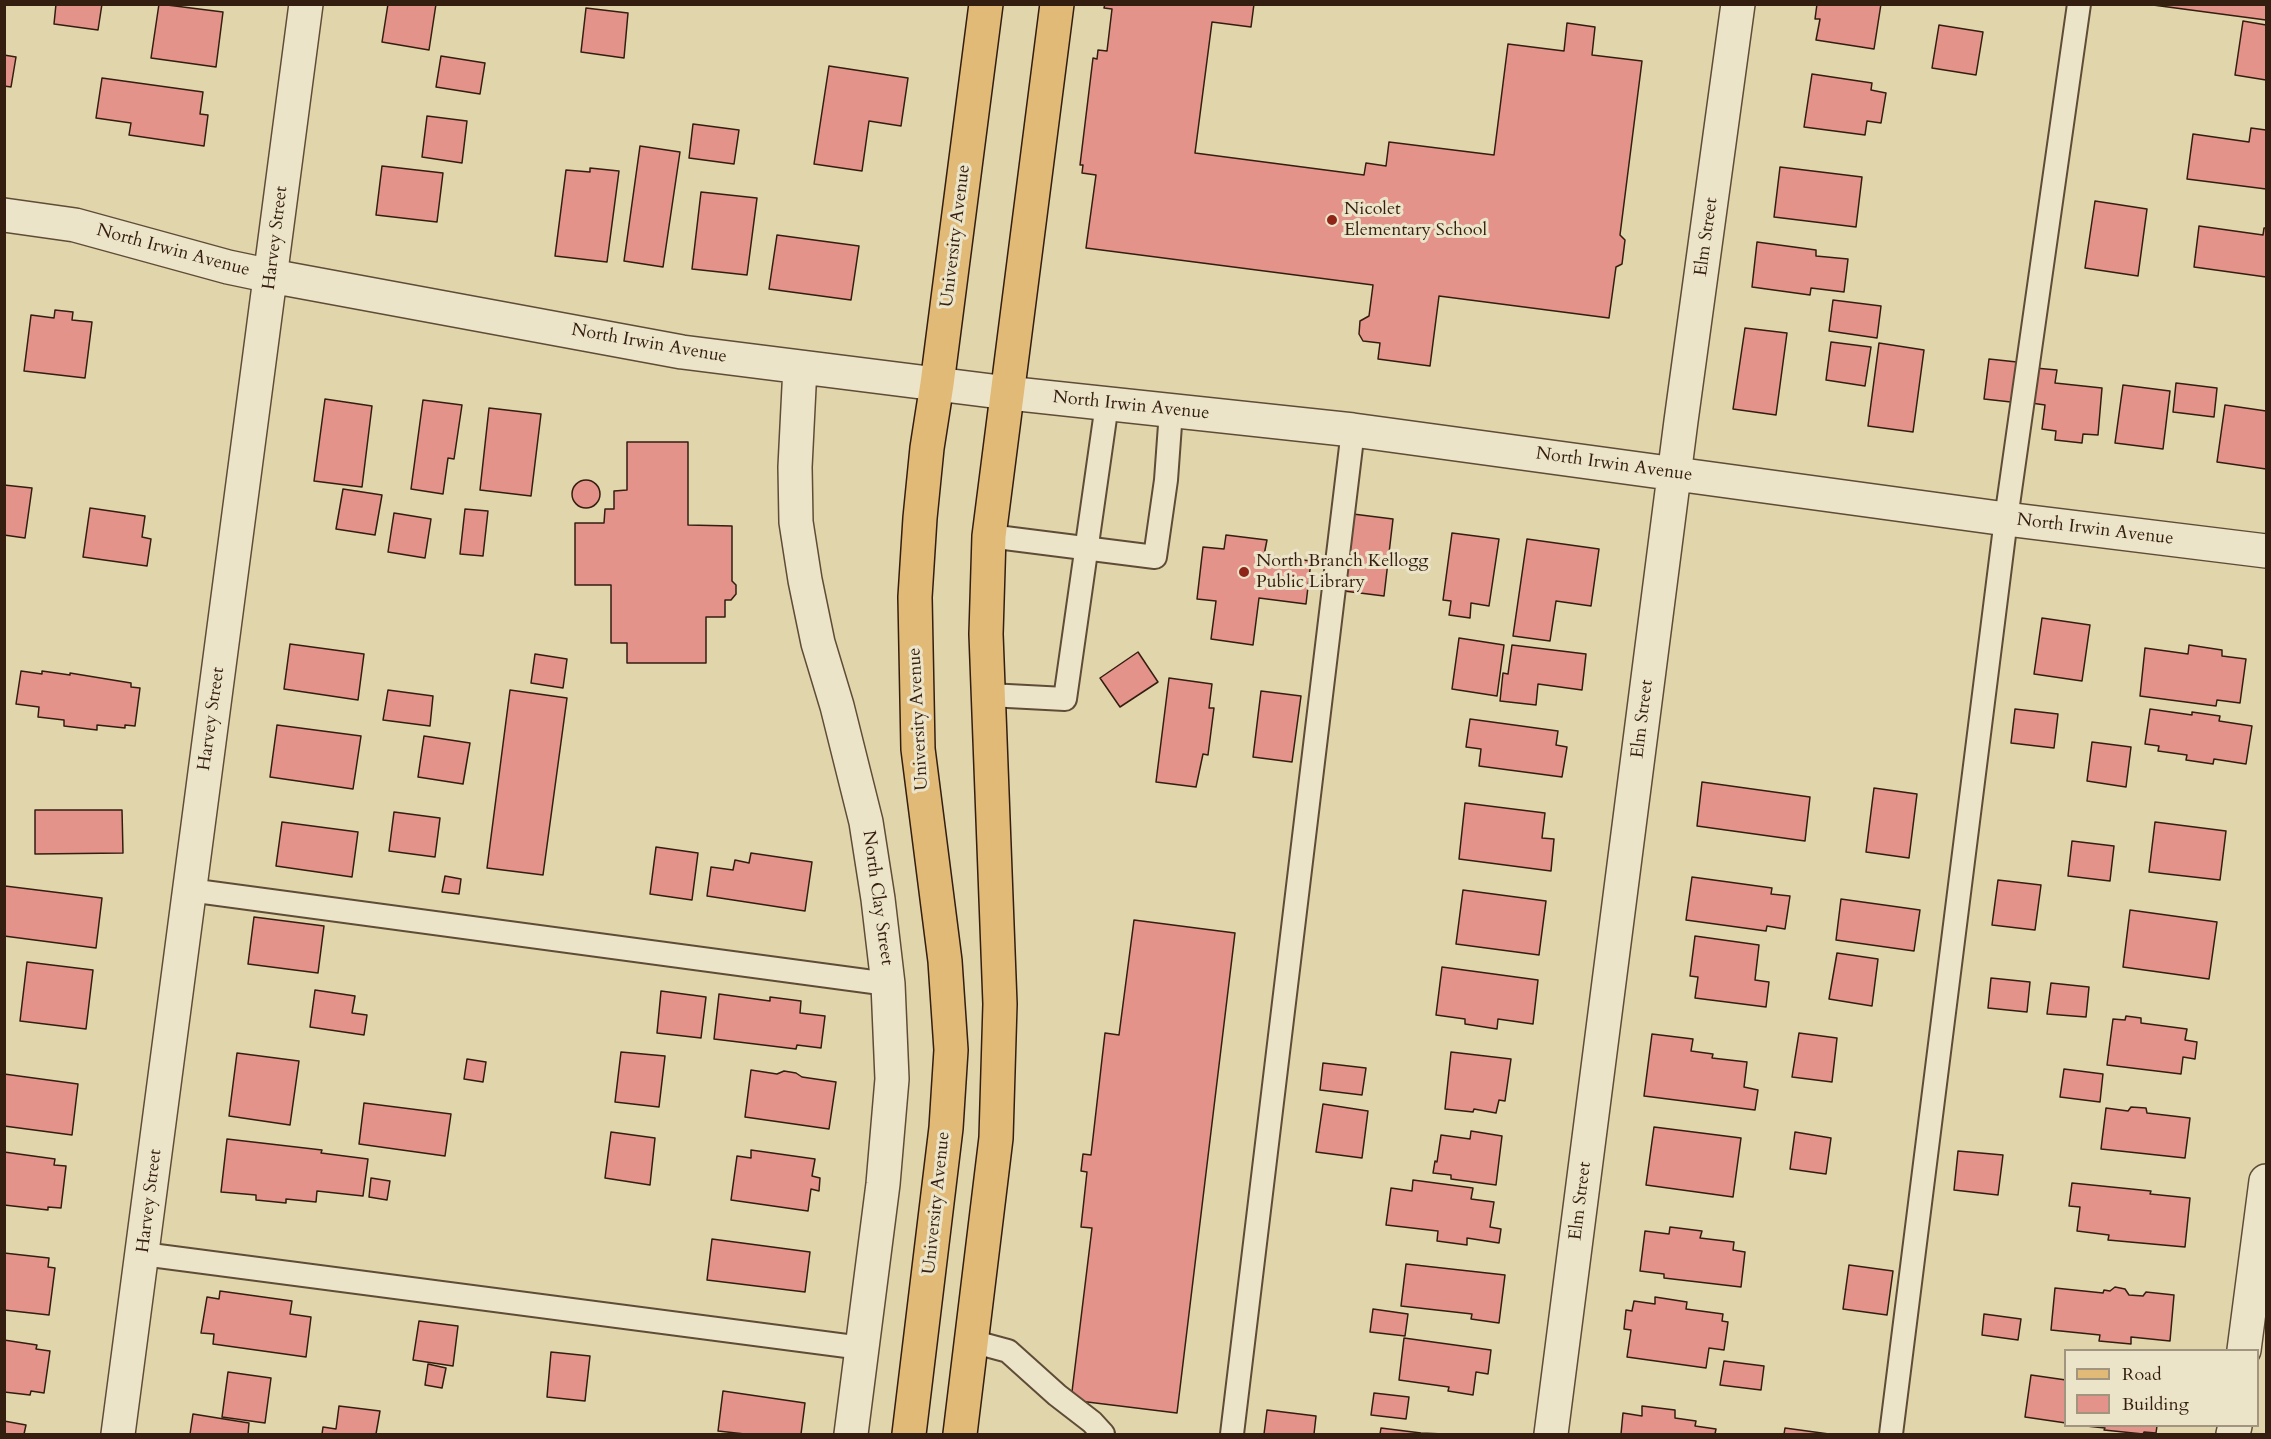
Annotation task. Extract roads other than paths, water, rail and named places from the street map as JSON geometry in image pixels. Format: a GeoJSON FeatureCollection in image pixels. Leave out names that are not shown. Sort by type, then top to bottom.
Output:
{"type":"FeatureCollection","features":[{"type":"Feature","properties":{"kind":"main road","name":"University Avenue"},"geometry":{"type":"LineString","coordinates":[[909,1434],[946,1128],[951,1050],[945,961],[918,749],[915,597],[927,448],[986,4]]}},
{"type":"Feature","properties":{"kind":"main road"},"geometry":{"type":"LineString","coordinates":[[960,1434],[997,1127],[1000,1004],[986,634],[989,536],[1057,4]]}},
{"type":"Feature","properties":{"kind":"street","name":"Harvey Street"},"geometry":{"type":"LineString","coordinates":[[118,1434],[306,4]]}},
{"type":"Feature","properties":{"kind":"street","name":"Elm Street"},"geometry":{"type":"LineString","coordinates":[[1551,1434],[1738,4]]}},
{"type":"Feature","properties":{"kind":"street","name":"North Irwin Avenue"},"geometry":{"type":"LineString","coordinates":[[4,215],[75,225],[228,267],[271,276],[682,352],[1008,393],[1353,430],[2006,519],[2266,551]]}},
{"type":"Feature","properties":{"kind":"street","name":"North Clay Street"},"geometry":{"type":"LineString","coordinates":[[800,367],[795,467],[798,533],[818,643],[837,706],[866,822],[888,984],[892,1079],[884,1184],[851,1434]]}},
{"type":"Feature","properties":{"kind":"street"},"geometry":{"type":"LineString","coordinates":[[2244,1349],[2266,1181]]}},
{"type":"Feature","properties":{"kind":"lane"},"geometry":{"type":"LineString","coordinates":[[1891,1434],[2006,519],[2079,4]]}},
{"type":"Feature","properties":{"kind":"lane"},"geometry":{"type":"LineString","coordinates":[[988,695],[1065,699],[1107,404]]}},
{"type":"Feature","properties":{"kind":"lane"},"geometry":{"type":"LineString","coordinates":[[989,536],[1155,557],[1166,480],[1171,411]]}},
{"type":"Feature","properties":{"kind":"lane"},"geometry":{"type":"LineString","coordinates":[[1232,1434],[1353,430]]}},
{"type":"Feature","properties":{"kind":"lane"},"geometry":{"type":"LineString","coordinates":[[189,890],[888,984]]}},
{"type":"Feature","properties":{"kind":"lane"},"geometry":{"type":"LineString","coordinates":[[143,1254],[862,1348]]}},
{"type":"Feature","properties":{"kind":"lane"},"geometry":{"type":"LineString","coordinates":[[971,1341],[1008,1352],[1092,1422],[1102,1434]]}},
{"type":"Feature","properties":{"kind":"place","name":"Nicolet Elementary School"},"geometry":{"type":"Point","coordinates":[1332,220]}},
{"type":"Feature","properties":{"kind":"place","name":"North Branch Kellogg Public Library"},"geometry":{"type":"Point","coordinates":[1244,572]}}]}
